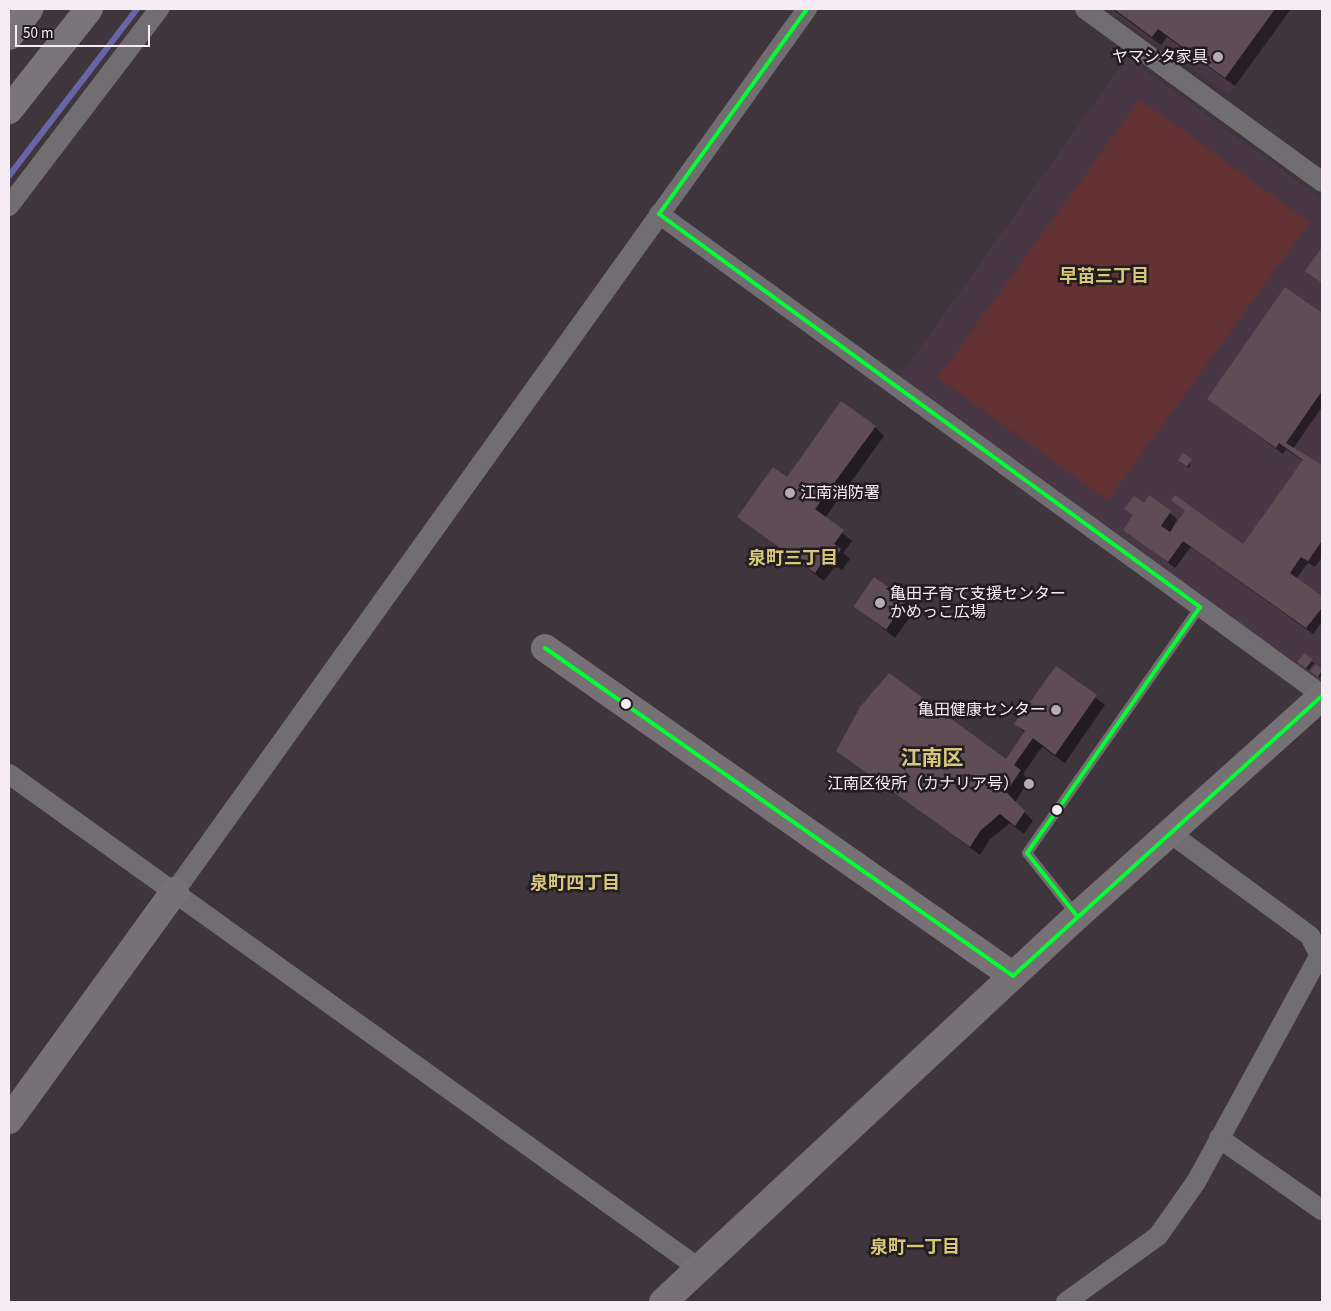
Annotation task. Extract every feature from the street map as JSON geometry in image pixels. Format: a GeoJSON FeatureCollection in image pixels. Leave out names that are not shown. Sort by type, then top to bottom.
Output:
{"type":"FeatureCollection","features":[{"type":"Feature","properties":{"kind":"highway"},"geometry":{"type":"LineString","coordinates":[[9,36],[30,9]]}},
{"type":"Feature","properties":{"kind":"highway"},"geometry":{"type":"LineString","coordinates":[[9,84],[65,9]]}},
{"type":"Feature","properties":{"kind":"highway"},"geometry":{"type":"LineString","coordinates":[[9,110],[89,9]]}},
{"type":"Feature","properties":{"kind":"street"},"geometry":{"type":"LineString","coordinates":[[9,206],[159,9]]}},
{"type":"Feature","properties":{"kind":"street"},"geometry":{"type":"LineString","coordinates":[[9,1120],[807,9]]}},
{"type":"Feature","properties":{"kind":"street"},"geometry":{"type":"LineString","coordinates":[[1085,9],[1322,182]]}},
{"type":"Feature","properties":{"kind":"street"},"geometry":{"type":"LineString","coordinates":[[659,214],[1322,696],[1077,916],[697,1267],[663,1302]]}},
{"type":"Feature","properties":{"kind":"street"},"geometry":{"type":"LineString","coordinates":[[545,648],[1013,976]]}},
{"type":"Feature","properties":{"kind":"street"},"geometry":{"type":"LineString","coordinates":[[9,774],[175,891],[697,1267]]}},
{"type":"Feature","properties":{"kind":"street"},"geometry":{"type":"LineString","coordinates":[[1066,1302],[1158,1236],[1196,1182],[1321,957],[1310,936],[1170,833]]}},
{"type":"Feature","properties":{"kind":"street"},"geometry":{"type":"LineString","coordinates":[[1219,1138],[1322,1210]]}},
{"type":"Feature","properties":{"kind":"lane"},"geometry":{"type":"LineString","coordinates":[[1077,916],[1027,853],[1200,607]]}},
{"type":"Feature","properties":{"kind":"shaded area","name":"ヤマシタ家具"},"geometry":{"type":"Polygon","coordinates":[[[1107,9],[1292,9],[1229,95],[1107,9]]]}},
{"type":"Feature","properties":{"kind":"shaded area"},"geometry":{"type":"Polygon","coordinates":[[[1127,57],[1322,199],[1322,683],[896,382],[1127,57]]]}},
{"type":"Feature","properties":{"kind":"shaded area"},"geometry":{"type":"Polygon","coordinates":[[[1140,99],[1310,222],[1108,501],[938,377],[1140,99]]]}},
{"type":"Feature","properties":{"kind":"building","name":"ヤマシタ家具"},"geometry":{"type":"Polygon","coordinates":[[[1114,9],[1275,9],[1225,78],[1158,29],[1152,37],[1114,9]]]}},
{"type":"Feature","properties":{"kind":"building"},"geometry":{"type":"Polygon","coordinates":[[[1322,247],[1322,283],[1305,271],[1322,247]]]}},
{"type":"Feature","properties":{"kind":"building"},"geometry":{"type":"Polygon","coordinates":[[[1285,287],[1322,313],[1322,391],[1286,443],[1322,465],[1322,541],[1308,561],[1301,557],[1290,573],[1322,596],[1322,608],[1306,628],[1183,541],[1168,562],[1123,530],[1133,515],[1124,509],[1134,496],[1144,503],[1149,495],[1171,511],[1161,526],[1170,532],[1185,511],[1171,500],[1175,495],[1243,544],[1303,460],[1279,443],[1276,448],[1207,399],[1285,287]]]}},
{"type":"Feature","properties":{"kind":"building","name":"江南消防署"},"geometry":{"type":"Polygon","coordinates":[[[841,401],[876,426],[815,509],[844,530],[834,544],[841,549],[832,562],[826,557],[815,573],[737,517],[773,467],[787,477],[841,401]]]}},
{"type":"Feature","properties":{"kind":"building"},"geometry":{"type":"Polygon","coordinates":[[[1183,453],[1192,459],[1187,467],[1178,460],[1183,453]]]}},
{"type":"Feature","properties":{"kind":"building","name":"亀田子育て支援センター かめっこ広場"},"geometry":{"type":"Polygon","coordinates":[[[874,577],[907,600],[886,629],[853,606],[874,577]]]}},
{"type":"Feature","properties":{"kind":"building"},"geometry":{"type":"Polygon","coordinates":[[[1304,653],[1313,660],[1306,668],[1297,662],[1304,653]]]}},
{"type":"Feature","properties":{"kind":"building"},"geometry":{"type":"Polygon","coordinates":[[[1316,664],[1322,670],[1318,677],[1310,671],[1316,664]]]}},
{"type":"Feature","properties":{"kind":"building"},"geometry":{"type":"Polygon","coordinates":[[[1056,666],[1097,695],[1055,755],[1033,738],[1014,765],[1021,770],[1006,792],[1025,811],[1015,826],[1000,814],[981,830],[970,847],[836,751],[860,707],[889,673],[1006,759],[1025,731],[1014,724],[1056,666]]]}},
{"type":"Feature","properties":{"kind":"waterway"},"geometry":{"type":"LineString","coordinates":[[9,176],[137,9]]}},
{"type":"Feature","properties":{"kind":"transit line"},"geometry":{"type":"LineString","coordinates":[[807,9],[659,214],[1200,607],[1027,853],[1077,916]]}},
{"type":"Feature","properties":{"kind":"transit line"},"geometry":{"type":"LineString","coordinates":[[545,648],[1013,976],[1322,696]]}},
{"type":"Feature","properties":{"kind":"place","name":"ヤマシタ家具"},"geometry":{"type":"Point","coordinates":[1218,57]}},
{"type":"Feature","properties":{"kind":"place","name":"江南消防署"},"geometry":{"type":"Point","coordinates":[790,493]}},
{"type":"Feature","properties":{"kind":"place","name":"亀田子育て支援センター かめっこ広場"},"geometry":{"type":"Point","coordinates":[880,603]}},
{"type":"Feature","properties":{"kind":"place","name":"亀田健康センター"},"geometry":{"type":"Point","coordinates":[1056,710]}},
{"type":"Feature","properties":{"kind":"place","name":"江南区役所（カナリア号）"},"geometry":{"type":"Point","coordinates":[1029,784]}},
{"type":"Feature","properties":{"kind":"district","name":"早苗三丁目"},"geometry":{"type":"Point","coordinates":[1104,277]}},
{"type":"Feature","properties":{"kind":"district","name":"泉町三丁目"},"geometry":{"type":"Point","coordinates":[793,559]}},
{"type":"Feature","properties":{"kind":"district","name":"江南区"},"geometry":{"type":"Point","coordinates":[932,758]}},
{"type":"Feature","properties":{"kind":"district","name":"泉町四丁目"},"geometry":{"type":"Point","coordinates":[575,884]}},
{"type":"Feature","properties":{"kind":"district","name":"泉町一丁目"},"geometry":{"type":"Point","coordinates":[915,1248]}}]}
